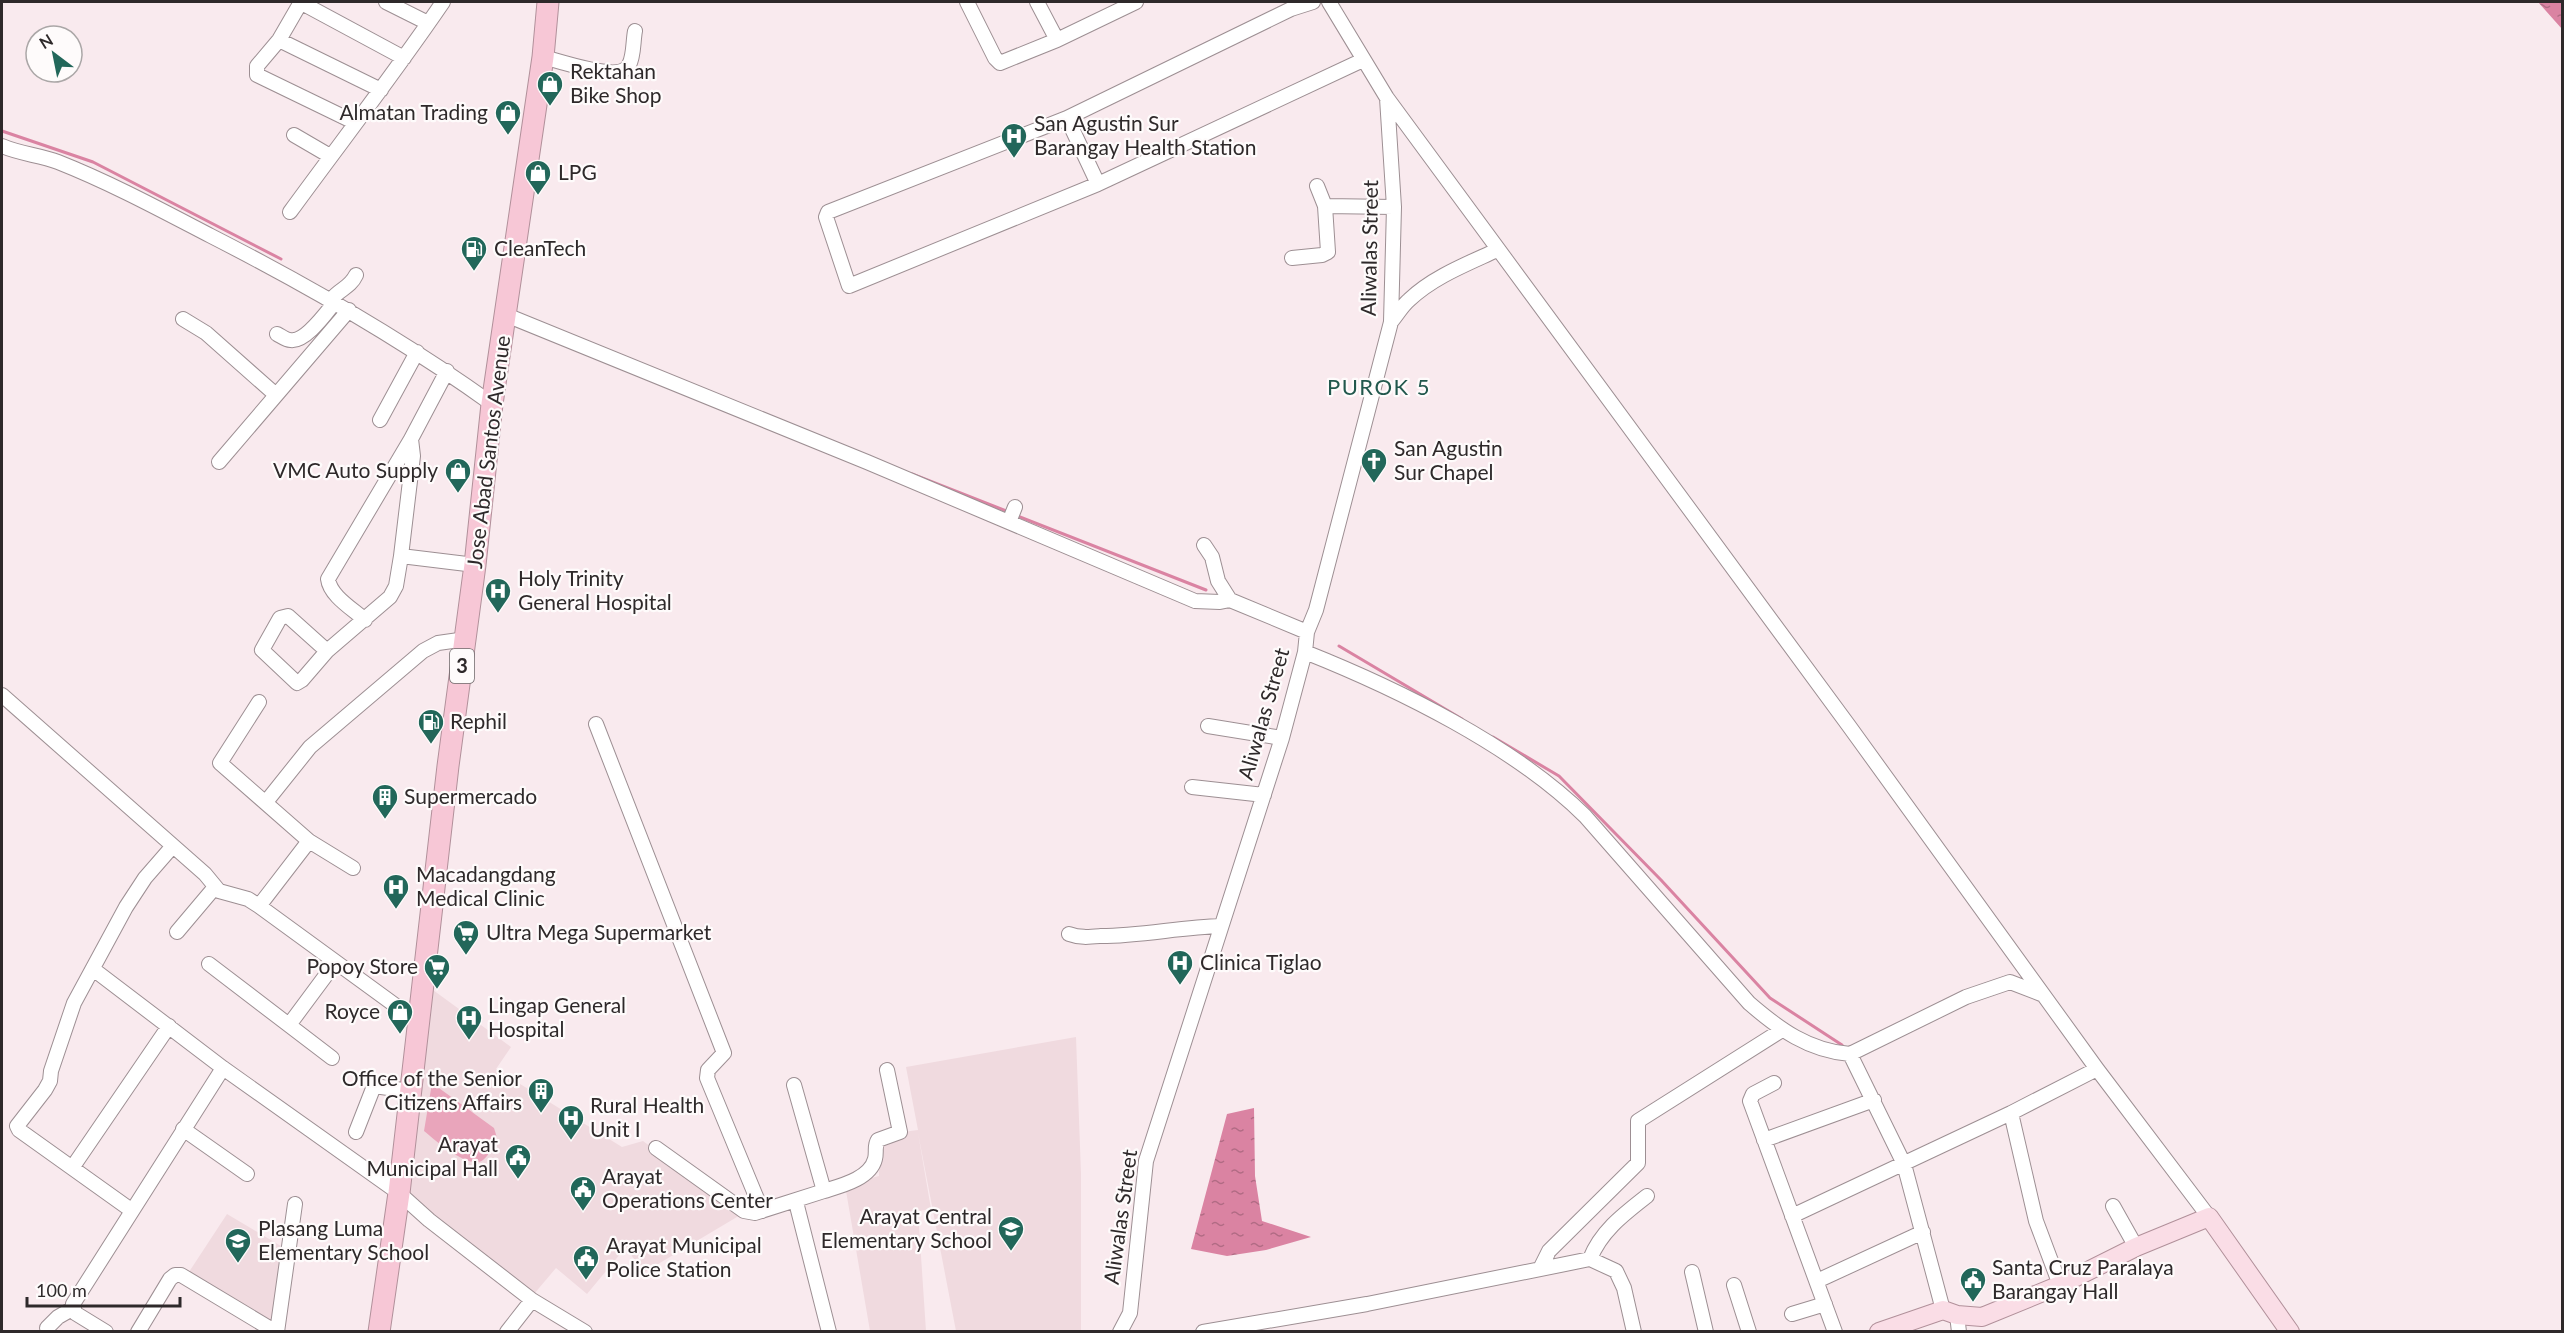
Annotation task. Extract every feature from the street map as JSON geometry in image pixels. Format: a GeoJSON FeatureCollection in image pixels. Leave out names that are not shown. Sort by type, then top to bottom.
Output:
{"type":"FeatureCollection","features":[{"type":"Feature","properties":{"kind":"highway","name":"Jose Abad Santos Avenue"},"geometry":{"type":"LineString","coordinates":[[379,1332],[399,1193],[448,766],[475,565],[492,404],[543,57],[548,2]]}},
{"type":"Feature","properties":{"kind":"main road"},"geometry":{"type":"LineString","coordinates":[[1879,1332],[1953,1319],[1982,1317],[2060,1286],[2136,1247],[2209,1217],[2290,1332]]}},
{"type":"Feature","properties":{"kind":"street"},"geometry":{"type":"LineString","coordinates":[[354,122],[255,72],[260,61],[279,40],[301,2],[404,58]]}},
{"type":"Feature","properties":{"kind":"street"},"geometry":{"type":"LineString","coordinates":[[386,2],[428,23]]}},
{"type":"Feature","properties":{"kind":"street"},"geometry":{"type":"LineString","coordinates":[[290,212],[443,2]]}},
{"type":"Feature","properties":{"kind":"street"},"geometry":{"type":"LineString","coordinates":[[967,2],[994,58],[1000,63],[1057,40],[1127,4]]}},
{"type":"Feature","properties":{"kind":"street"},"geometry":{"type":"LineString","coordinates":[[1037,2],[1057,40]]}},
{"type":"Feature","properties":{"kind":"street"},"geometry":{"type":"LineString","coordinates":[[1313,2],[1291,9],[1067,118],[828,212],[826,217],[849,286],[1098,184],[1363,60]]}},
{"type":"Feature","properties":{"kind":"street"},"geometry":{"type":"LineString","coordinates":[[1329,2],[1387,98],[1497,250],[1849,726],[2097,1069],[2209,1217]]}},
{"type":"Feature","properties":{"kind":"street"},"geometry":{"type":"LineString","coordinates":[[543,57],[608,73],[622,72],[629,65],[635,31]]}},
{"type":"Feature","properties":{"kind":"street"},"geometry":{"type":"LineString","coordinates":[[279,40],[381,90]]}},
{"type":"Feature","properties":{"kind":"street","name":"Aliwalas Street"},"geometry":{"type":"LineString","coordinates":[[1120,1332],[1130,1313],[1146,1161],[1282,738],[1305,652],[1306,632],[1316,610],[1391,322],[1394,207],[1387,98]]}},
{"type":"Feature","properties":{"kind":"street"},"geometry":{"type":"LineString","coordinates":[[1067,118],[1098,184]]}},
{"type":"Feature","properties":{"kind":"street"},"geometry":{"type":"LineString","coordinates":[[294,135],[330,156]]}},
{"type":"Feature","properties":{"kind":"street"},"geometry":{"type":"LineString","coordinates":[[2,146],[23,154],[57,161],[144,201],[349,310],[447,371],[492,404]]}},
{"type":"Feature","properties":{"kind":"street"},"geometry":{"type":"LineString","coordinates":[[1292,258],[1322,255],[1328,252],[1325,206],[1317,186]]}},
{"type":"Feature","properties":{"kind":"street"},"geometry":{"type":"LineString","coordinates":[[1325,206],[1394,207]]}},
{"type":"Feature","properties":{"kind":"street"},"geometry":{"type":"LineString","coordinates":[[1391,322],[1408,300],[1425,288],[1464,265],[1497,250]]}},
{"type":"Feature","properties":{"kind":"street"},"geometry":{"type":"LineString","coordinates":[[277,334],[289,340],[296,340],[315,327],[336,293],[349,287],[356,275]]}},
{"type":"Feature","properties":{"kind":"street"},"geometry":{"type":"LineString","coordinates":[[219,462],[349,310]]}},
{"type":"Feature","properties":{"kind":"street"},"geometry":{"type":"LineString","coordinates":[[506,315],[1012,516],[1195,601],[1230,600],[1306,632]]}},
{"type":"Feature","properties":{"kind":"street"},"geometry":{"type":"LineString","coordinates":[[183,319],[206,333],[276,395]]}},
{"type":"Feature","properties":{"kind":"street"},"geometry":{"type":"LineString","coordinates":[[380,420],[417,352]]}},
{"type":"Feature","properties":{"kind":"street"},"geometry":{"type":"LineString","coordinates":[[365,620],[336,594],[329,586],[328,579],[411,439],[447,371]]}},
{"type":"Feature","properties":{"kind":"street"},"geometry":{"type":"LineString","coordinates":[[327,651],[288,616],[280,618],[262,650],[297,683],[327,651],[390,597],[396,586],[401,556],[413,456],[411,439]]}},
{"type":"Feature","properties":{"kind":"street"},"geometry":{"type":"LineString","coordinates":[[1204,545],[1212,557],[1218,581],[1230,600]]}},
{"type":"Feature","properties":{"kind":"street"},"geometry":{"type":"LineString","coordinates":[[401,556],[475,565]]}},
{"type":"Feature","properties":{"kind":"street"},"geometry":{"type":"LineString","coordinates":[[266,802],[310,747],[423,651],[438,643],[466,639]]}},
{"type":"Feature","properties":{"kind":"street"},"geometry":{"type":"LineString","coordinates":[[1305,652],[1348,669],[1449,721],[1493,746],[1558,791],[1586,816],[1749,1003],[1782,1030],[1810,1045],[1835,1053],[1850,1054],[1993,986],[2010,982],[2043,994]]}},
{"type":"Feature","properties":{"kind":"street"},"geometry":{"type":"LineString","coordinates":[[2,696],[205,874],[215,887],[223,893],[248,899],[259,906],[418,1022]]}},
{"type":"Feature","properties":{"kind":"street"},"geometry":{"type":"LineString","coordinates":[[259,702],[220,763],[309,841],[353,868]]}},
{"type":"Feature","properties":{"kind":"street"},"geometry":{"type":"LineString","coordinates":[[596,724],[724,1053],[708,1070],[707,1078],[762,1210]]}},
{"type":"Feature","properties":{"kind":"street"},"geometry":{"type":"LineString","coordinates":[[1208,726],[1282,738]]}},
{"type":"Feature","properties":{"kind":"street"},"geometry":{"type":"LineString","coordinates":[[1192,787],[1264,795]]}},
{"type":"Feature","properties":{"kind":"street"},"geometry":{"type":"LineString","coordinates":[[259,906],[309,841]]}},
{"type":"Feature","properties":{"kind":"street"},"geometry":{"type":"LineString","coordinates":[[131,1210],[16,1126],[50,1081],[51,1071],[74,1003],[134,894],[172,847]]}},
{"type":"Feature","properties":{"kind":"street"},"geometry":{"type":"LineString","coordinates":[[177,932],[215,887]]}},
{"type":"Feature","properties":{"kind":"street"},"geometry":{"type":"LineString","coordinates":[[1069,934],[1084,937],[1138,936],[1196,927],[1221,926]]}},
{"type":"Feature","properties":{"kind":"street"},"geometry":{"type":"LineString","coordinates":[[289,1025],[335,963]]}},
{"type":"Feature","properties":{"kind":"street"},"geometry":{"type":"LineString","coordinates":[[209,964],[332,1058]]}},
{"type":"Feature","properties":{"kind":"street"},"geometry":{"type":"LineString","coordinates":[[93,969],[223,1068],[399,1193],[429,1220],[532,1300],[585,1332]]}},
{"type":"Feature","properties":{"kind":"street"},"geometry":{"type":"LineString","coordinates":[[72,1168],[169,1026]]}},
{"type":"Feature","properties":{"kind":"street"},"geometry":{"type":"LineString","coordinates":[[1541,1267],[1550,1251],[1638,1163],[1638,1121],[1782,1030]]}},
{"type":"Feature","properties":{"kind":"street"},"geometry":{"type":"LineString","coordinates":[[1850,1054],[1904,1164],[1923,1232],[1953,1319]]}},
{"type":"Feature","properties":{"kind":"street"},"geometry":{"type":"LineString","coordinates":[[72,1309],[72,1304],[223,1068]]}},
{"type":"Feature","properties":{"kind":"street"},"geometry":{"type":"LineString","coordinates":[[1792,1216],[2011,1113],[2097,1069]]}},
{"type":"Feature","properties":{"kind":"street"},"geometry":{"type":"LineString","coordinates":[[656,1148],[744,1211],[755,1213],[796,1202],[858,1178],[867,1172],[875,1160],[878,1140],[900,1132],[887,1070]]}},
{"type":"Feature","properties":{"kind":"street"},"geometry":{"type":"LineString","coordinates":[[1774,1083],[1750,1096],[1835,1332]]}},
{"type":"Feature","properties":{"kind":"street"},"geometry":{"type":"LineString","coordinates":[[794,1085],[824,1191]]}},
{"type":"Feature","properties":{"kind":"street"},"geometry":{"type":"LineString","coordinates":[[356,1132],[374,1086],[410,1091]]}},
{"type":"Feature","properties":{"kind":"street"},"geometry":{"type":"LineString","coordinates":[[1764,1140],[1874,1100]]}},
{"type":"Feature","properties":{"kind":"street"},"geometry":{"type":"LineString","coordinates":[[2011,1113],[2036,1221],[2060,1286]]}},
{"type":"Feature","properties":{"kind":"street"},"geometry":{"type":"LineString","coordinates":[[183,1129],[247,1174]]}},
{"type":"Feature","properties":{"kind":"street"},"geometry":{"type":"LineString","coordinates":[[1590,1259],[1596,1244],[1608,1230],[1647,1196]]}},
{"type":"Feature","properties":{"kind":"street"},"geometry":{"type":"LineString","coordinates":[[796,1202],[830,1332]]}},
{"type":"Feature","properties":{"kind":"street"},"geometry":{"type":"LineString","coordinates":[[138,1332],[170,1279],[175,1275],[182,1275],[277,1332],[295,1204]]}},
{"type":"Feature","properties":{"kind":"street"},"geometry":{"type":"LineString","coordinates":[[2113,1206],[2136,1247]]}},
{"type":"Feature","properties":{"kind":"street"},"geometry":{"type":"LineString","coordinates":[[1817,1281],[1923,1232]]}},
{"type":"Feature","properties":{"kind":"street"},"geometry":{"type":"LineString","coordinates":[[1203,1332],[1367,1304],[1541,1267],[1590,1259],[1617,1271],[1624,1288],[1634,1332]]}},
{"type":"Feature","properties":{"kind":"street"},"geometry":{"type":"LineString","coordinates":[[1692,1272],[1706,1332]]}},
{"type":"Feature","properties":{"kind":"street"},"geometry":{"type":"LineString","coordinates":[[1734,1285],[1749,1332]]}},
{"type":"Feature","properties":{"kind":"street"},"geometry":{"type":"LineString","coordinates":[[507,1332],[532,1300]]}},
{"type":"Feature","properties":{"kind":"street"},"geometry":{"type":"LineString","coordinates":[[1792,1314],[1825,1304]]}},
{"type":"Feature","properties":{"kind":"street"},"geometry":{"type":"LineString","coordinates":[[47,1328],[58,1317],[72,1309]]}},
{"type":"Feature","properties":{"kind":"street"},"geometry":{"type":"LineString","coordinates":[[72,1309],[106,1332]]}},
{"type":"Feature","properties":{"kind":"shaded area"},"geometry":{"type":"Polygon","coordinates":[[[433,990],[511,1047],[496,1069],[622,1147],[643,1141],[742,1214],[643,1273],[626,1247],[587,1294],[556,1268],[534,1294],[450,1227],[406,1196],[433,990]]]}},
{"type":"Feature","properties":{"kind":"shaded area","name":"Arayat Central Elementary School"},"geometry":{"type":"Polygon","coordinates":[[[1076,1037],[1081,1174],[1081,1330],[956,1331],[918,1133],[931,1209],[918,1211],[926,1331],[870,1331],[845,1185],[879,1176],[878,1141],[903,1132],[918,1130],[906,1067],[1076,1037]]]}},
{"type":"Feature","properties":{"kind":"shaded area"},"geometry":{"type":"Polygon","coordinates":[[[432,1083],[494,1128],[498,1141],[483,1160],[477,1162],[462,1158],[424,1131],[432,1083]]]}},
{"type":"Feature","properties":{"kind":"shaded area","name":"Plasang Luma Elementary School"},"geometry":{"type":"Polygon","coordinates":[[[227,1214],[286,1249],[272,1327],[187,1275],[227,1214]]]}},
{"type":"Feature","properties":{"kind":"water"},"geometry":{"type":"Polygon","coordinates":[[[2538,2],[2562,2],[2562,29],[2538,2]]]}},
{"type":"Feature","properties":{"kind":"water"},"geometry":{"type":"Polygon","coordinates":[[[1254,1108],[1255,1176],[1262,1221],[1311,1237],[1266,1250],[1227,1256],[1191,1249],[1227,1114],[1254,1108]]]}},
{"type":"Feature","properties":{"kind":"waterway"},"geometry":{"type":"LineString","coordinates":[[2,131],[93,162],[281,259]]}},
{"type":"Feature","properties":{"kind":"waterway"},"geometry":{"type":"LineString","coordinates":[[912,474],[1009,512]]}},
{"type":"Feature","properties":{"kind":"waterway"},"geometry":{"type":"LineString","coordinates":[[1015,515],[1206,590]]}},
{"type":"Feature","properties":{"kind":"waterway"},"geometry":{"type":"LineString","coordinates":[[1339,646],[1462,719]]}},
{"type":"Feature","properties":{"kind":"waterway"},"geometry":{"type":"LineString","coordinates":[[1493,737],[1559,776],[1661,880],[1770,998],[1842,1045]]}},
{"type":"Feature","properties":{"kind":"place","name":"Rektahan Bike Shop"},"geometry":{"type":"Point","coordinates":[550,107]}},
{"type":"Feature","properties":{"kind":"place","name":"Almatan Trading"},"geometry":{"type":"Point","coordinates":[508,136]}},
{"type":"Feature","properties":{"kind":"place","name":"San Agustin Sur Barangay Health Station"},"geometry":{"type":"Point","coordinates":[1014,159]}},
{"type":"Feature","properties":{"kind":"place","name":"LPG"},"geometry":{"type":"Point","coordinates":[538,196]}},
{"type":"Feature","properties":{"kind":"place","name":"CleanTech"},"geometry":{"type":"Point","coordinates":[474,272]}},
{"type":"Feature","properties":{"kind":"place","name":"San Agustin Sur Chapel"},"geometry":{"type":"Point","coordinates":[1374,484]}},
{"type":"Feature","properties":{"kind":"place","name":"VMC Auto Supply"},"geometry":{"type":"Point","coordinates":[458,494]}},
{"type":"Feature","properties":{"kind":"place","name":"Holy Trinity General Hospital"},"geometry":{"type":"Point","coordinates":[498,614]}},
{"type":"Feature","properties":{"kind":"place","name":"Rephil"},"geometry":{"type":"Point","coordinates":[431,745]}},
{"type":"Feature","properties":{"kind":"place","name":"Supermercado"},"geometry":{"type":"Point","coordinates":[385,820]}},
{"type":"Feature","properties":{"kind":"place","name":"Macadangdang Medical Clinic"},"geometry":{"type":"Point","coordinates":[396,910]}},
{"type":"Feature","properties":{"kind":"place","name":"Ultra Mega Supermarket"},"geometry":{"type":"Point","coordinates":[466,956]}},
{"type":"Feature","properties":{"kind":"place","name":"Clinica Tiglao"},"geometry":{"type":"Point","coordinates":[1180,986]}},
{"type":"Feature","properties":{"kind":"place","name":"Popoy Store"},"geometry":{"type":"Point","coordinates":[437,990]}},
{"type":"Feature","properties":{"kind":"place","name":"Royce"},"geometry":{"type":"Point","coordinates":[400,1035]}},
{"type":"Feature","properties":{"kind":"place","name":"Lingap General Hospital"},"geometry":{"type":"Point","coordinates":[469,1041]}},
{"type":"Feature","properties":{"kind":"place","name":"Office of the Senior Citizens Affairs"},"geometry":{"type":"Point","coordinates":[541,1114]}},
{"type":"Feature","properties":{"kind":"place","name":"Rural Health Unit I"},"geometry":{"type":"Point","coordinates":[571,1141]}},
{"type":"Feature","properties":{"kind":"place","name":"Arayat Municipal Hall"},"geometry":{"type":"Point","coordinates":[518,1180]}},
{"type":"Feature","properties":{"kind":"place","name":"Arayat Operations Center"},"geometry":{"type":"Point","coordinates":[583,1212]}},
{"type":"Feature","properties":{"kind":"place","name":"Arayat Central Elementary School"},"geometry":{"type":"Point","coordinates":[1011,1252]}},
{"type":"Feature","properties":{"kind":"place","name":"Plasang Luma Elementary School"},"geometry":{"type":"Point","coordinates":[238,1264]}},
{"type":"Feature","properties":{"kind":"place","name":"Arayat Municipal Police Station"},"geometry":{"type":"Point","coordinates":[586,1281]}},
{"type":"Feature","properties":{"kind":"place","name":"Santa Cruz Paralaya Barangay Hall"},"geometry":{"type":"Point","coordinates":[1973,1303]}},
{"type":"Feature","properties":{"kind":"district","name":"PUROK 5"},"geometry":{"type":"Point","coordinates":[1379,387]}}]}
